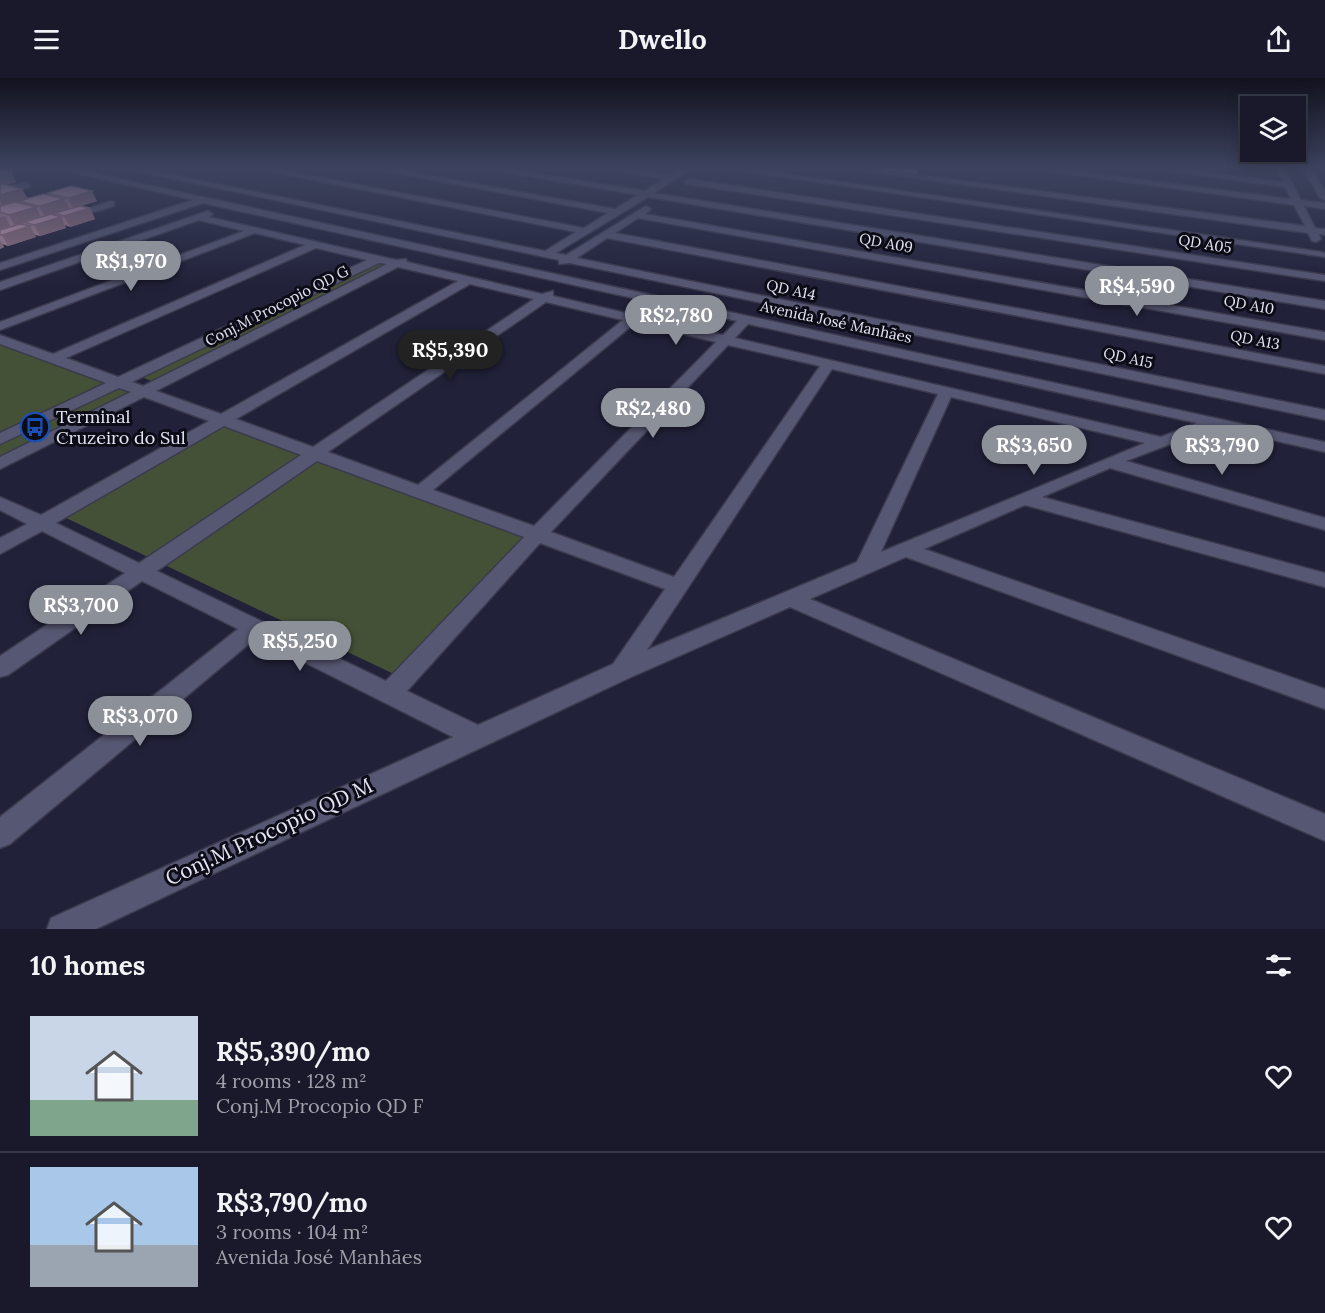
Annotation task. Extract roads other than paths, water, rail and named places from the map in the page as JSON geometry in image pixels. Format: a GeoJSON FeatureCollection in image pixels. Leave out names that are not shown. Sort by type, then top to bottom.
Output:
{"type":"FeatureCollection","features":[{"type":"Feature","properties":{"kind":"street"},"geometry":{"type":"LineString","coordinates":[[56,220],[98,208]]}},
{"type":"Feature","properties":{"kind":"street"},"geometry":{"type":"LineString","coordinates":[[0,267],[179,208]]}},
{"type":"Feature","properties":{"kind":"street"},"geometry":{"type":"LineString","coordinates":[[0,286],[224,208]]}},
{"type":"Feature","properties":{"kind":"street","name":"Avenida José Manhães"},"geometry":{"type":"LineString","coordinates":[[237,208],[1325,447]]}},
{"type":"Feature","properties":{"kind":"street","name":"QD A14"},"geometry":{"type":"LineString","coordinates":[[318,208],[924,333]]}},
{"type":"Feature","properties":{"kind":"street"},"geometry":{"type":"LineString","coordinates":[[461,208],[584,231]]}},
{"type":"Feature","properties":{"kind":"street"},"geometry":{"type":"LineString","coordinates":[[593,208],[617,212]]}},
{"type":"Feature","properties":{"kind":"street"},"geometry":{"type":"LineString","coordinates":[[546,255],[624,208]]}},
{"type":"Feature","properties":{"kind":"street"},"geometry":{"type":"LineString","coordinates":[[543,275],[648,208]]}},
{"type":"Feature","properties":{"kind":"street"},"geometry":{"type":"LineString","coordinates":[[729,208],[1325,305]]}},
{"type":"Feature","properties":{"kind":"street","name":"QD A05"},"geometry":{"type":"LineString","coordinates":[[863,208],[1325,278]]}},
{"type":"Feature","properties":{"kind":"street"},"geometry":{"type":"LineString","coordinates":[[1007,208],[1324,257]]}},
{"type":"Feature","properties":{"kind":"street"},"geometry":{"type":"LineString","coordinates":[[1140,208],[1325,232]]}},
{"type":"Feature","properties":{"kind":"street"},"geometry":{"type":"LineString","coordinates":[[1300,208],[1324,257]]}},
{"type":"Feature","properties":{"kind":"street","name":"QD A09"},"geometry":{"type":"LineString","coordinates":[[637,215],[953,270]]}},
{"type":"Feature","properties":{"kind":"street"},"geometry":{"type":"LineString","coordinates":[[198,217],[544,297],[631,320],[1162,442]]}},
{"type":"Feature","properties":{"kind":"street"},"geometry":{"type":"LineString","coordinates":[[0,326],[252,231]]}},
{"type":"Feature","properties":{"kind":"street","name":"QD A13"},"geometry":{"type":"LineString","coordinates":[[607,235],[1325,370]]}},
{"type":"Feature","properties":{"kind":"street"},"geometry":{"type":"LineString","coordinates":[[55,358],[314,245]]}},
{"type":"Feature","properties":{"kind":"street"},"geometry":{"type":"LineString","coordinates":[[0,439],[406,246]]}},
{"type":"Feature","properties":{"kind":"street","name":"Conj.M Procopio QD G"},"geometry":{"type":"LineString","coordinates":[[0,464],[425,250]]}},
{"type":"Feature","properties":{"kind":"street","name":"QD A10"},"geometry":{"type":"LineString","coordinates":[[953,270],[1325,336]]}},
{"type":"Feature","properties":{"kind":"street"},"geometry":{"type":"LineString","coordinates":[[0,547],[220,419],[468,280]]}},
{"type":"Feature","properties":{"kind":"street"},"geometry":{"type":"LineString","coordinates":[[0,668],[567,281]]}},
{"type":"Feature","properties":{"kind":"street"},"geometry":{"type":"LineString","coordinates":[[420,492],[655,300]]}},
{"type":"Feature","properties":{"kind":"street"},"geometry":{"type":"LineString","coordinates":[[389,694],[537,535],[745,320]]}},
{"type":"Feature","properties":{"kind":"street","name":"QD A15"},"geometry":{"type":"LineString","coordinates":[[924,333],[1325,416]]}},
{"type":"Feature","properties":{"kind":"street"},"geometry":{"type":"LineString","coordinates":[[0,339],[678,586]]}},
{"type":"Feature","properties":{"kind":"street"},"geometry":{"type":"LineString","coordinates":[[621,671],[828,365]]}},
{"type":"Feature","properties":{"kind":"street"},"geometry":{"type":"LineString","coordinates":[[866,564],[946,392]]}},
{"type":"Feature","properties":{"kind":"street","name":"Conj.M Procopio QD M"},"geometry":{"type":"LineString","coordinates":[[62,929],[621,671],[791,599],[866,564],[1026,499],[1109,462],[1215,422]]}},
{"type":"Feature","properties":{"kind":"street"},"geometry":{"type":"LineString","coordinates":[[1109,462],[1325,524]]}},
{"type":"Feature","properties":{"kind":"street"},"geometry":{"type":"LineString","coordinates":[[1026,499],[1325,580]]}},
{"type":"Feature","properties":{"kind":"street"},"geometry":{"type":"LineString","coordinates":[[0,503],[476,736]]}},
{"type":"Feature","properties":{"kind":"street"},"geometry":{"type":"LineString","coordinates":[[904,549],[1325,699]]}},
{"type":"Feature","properties":{"kind":"street"},"geometry":{"type":"LineString","coordinates":[[791,599],[1325,828]]}},
{"type":"Feature","properties":{"kind":"street"},"geometry":{"type":"LineString","coordinates":[[0,834],[254,627]]}},
{"type":"Feature","properties":{"kind":"place","name":"Terminal Cruzeiro do Sul"},"geometry":{"type":"Point","coordinates":[35,427]}}]}
